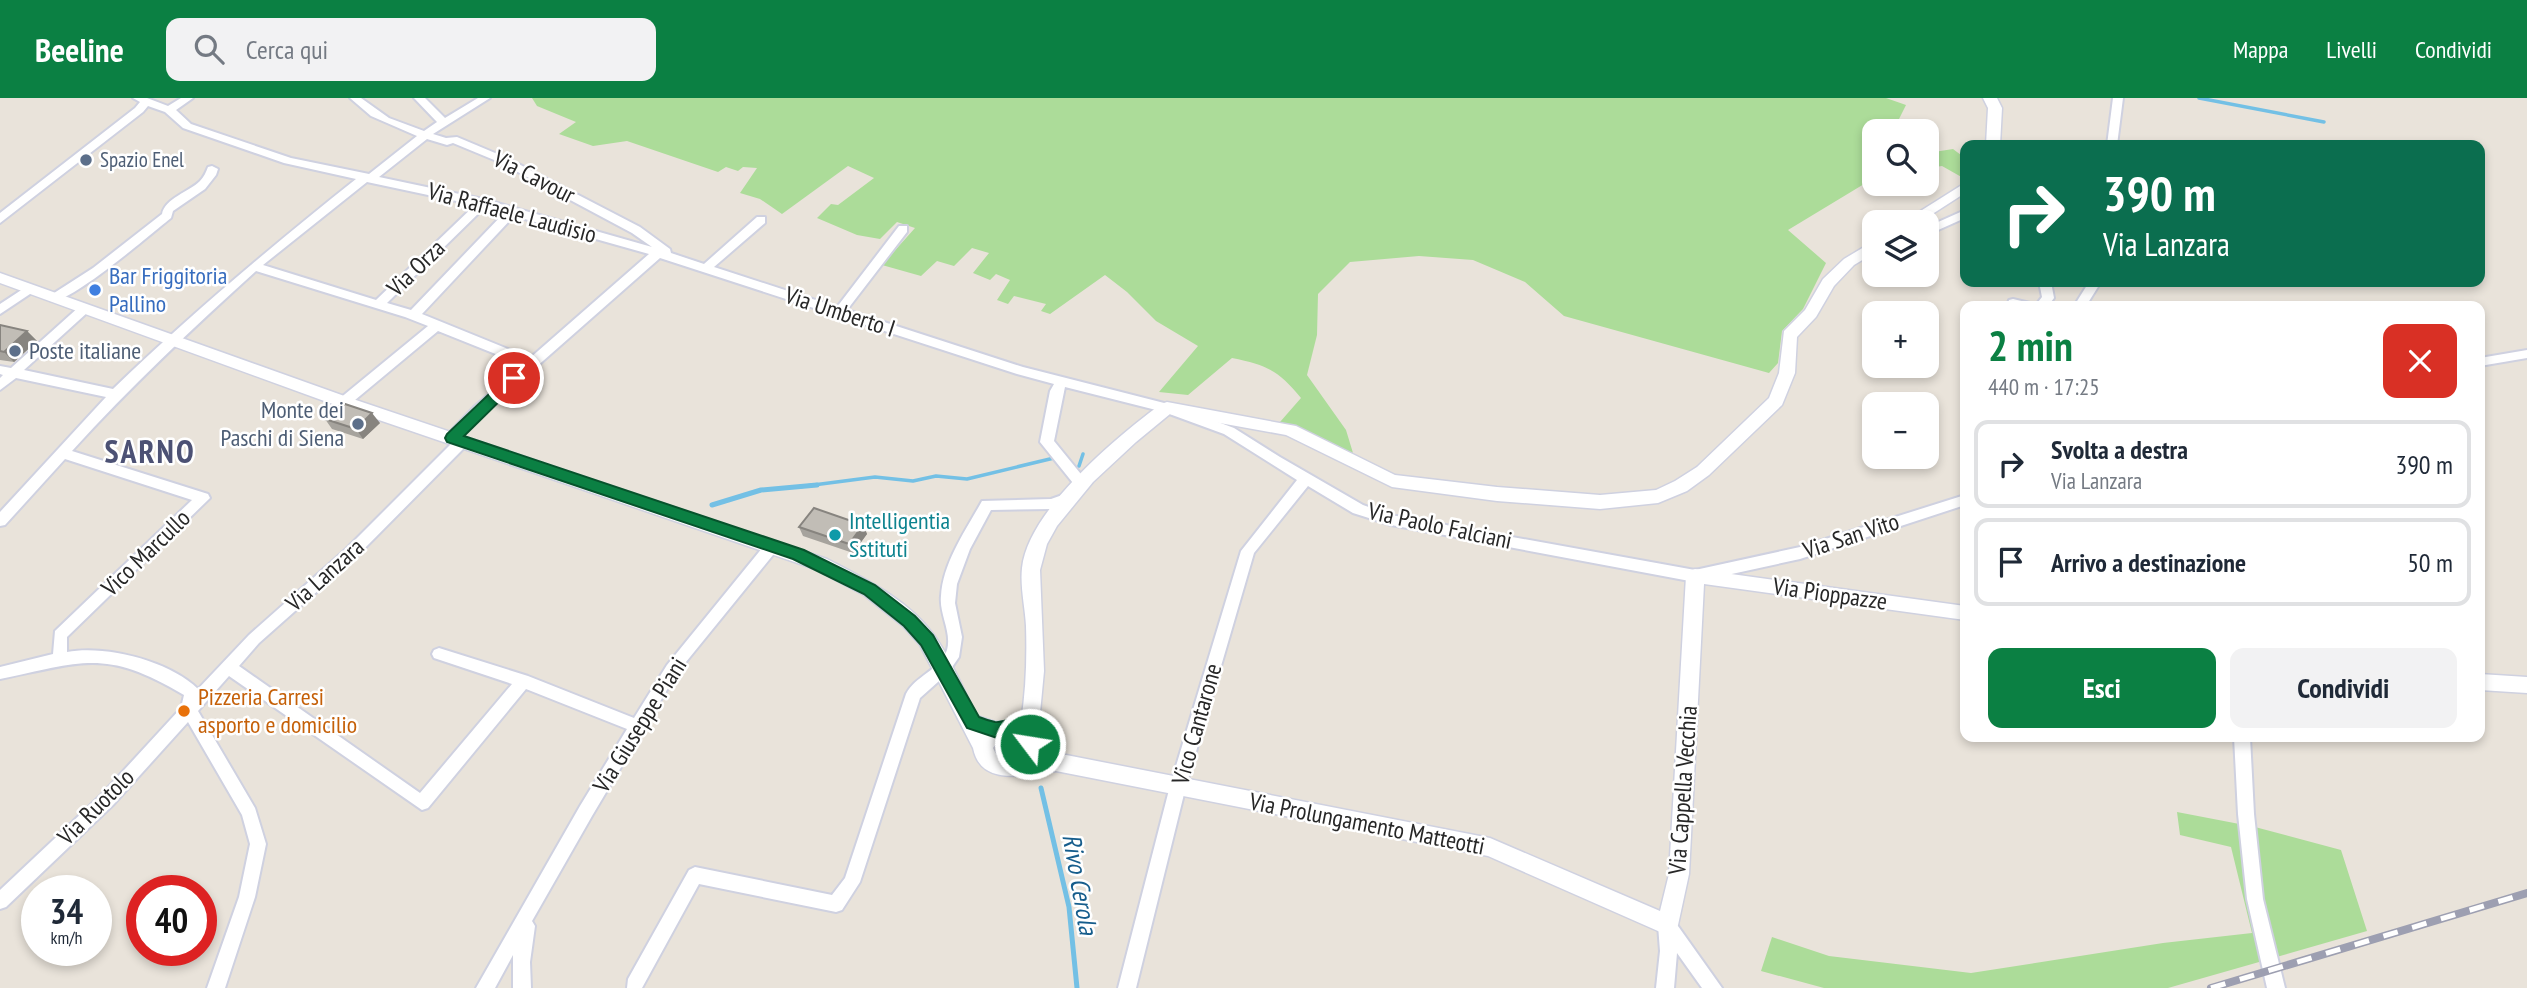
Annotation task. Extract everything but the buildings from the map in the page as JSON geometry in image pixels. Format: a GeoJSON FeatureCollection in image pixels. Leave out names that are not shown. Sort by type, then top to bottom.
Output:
{"type":"FeatureCollection","features":[{"type":"Feature","properties":{"kind":"street"},"geometry":{"type":"LineString","coordinates":[[169,110],[188,98]]}},
{"type":"Feature","properties":{"kind":"street","name":"Via Cavour"},"geometry":{"type":"LineString","coordinates":[[355,98],[378,117],[447,142],[453,139],[503,160],[636,230],[672,257]]}},
{"type":"Feature","properties":{"kind":"street"},"geometry":{"type":"LineString","coordinates":[[419,98],[443,122]]}},
{"type":"Feature","properties":{"kind":"street"},"geometry":{"type":"LineString","coordinates":[[0,521],[116,394],[173,339],[255,267],[426,134],[485,98]]}},
{"type":"Feature","properties":{"kind":"street"},"geometry":{"type":"LineString","coordinates":[[1990,98],[1995,108],[1993,140]]}},
{"type":"Feature","properties":{"kind":"street"},"geometry":{"type":"LineString","coordinates":[[2113,140],[2118,98]]}},
{"type":"Feature","properties":{"kind":"street"},"geometry":{"type":"LineString","coordinates":[[0,219],[139,110],[142,100]]}},
{"type":"Feature","properties":{"kind":"street","name":"Via Raffaele Laudisio"},"geometry":{"type":"LineString","coordinates":[[142,100],[169,110],[187,126],[288,161],[483,203],[658,253]]}},
{"type":"Feature","properties":{"kind":"street"},"geometry":{"type":"LineString","coordinates":[[55,298],[97,271],[167,215],[168,209],[205,183],[212,174],[212,169]]}},
{"type":"Feature","properties":{"kind":"street"},"geometry":{"type":"LineString","coordinates":[[1929,210],[1960,190]]}},
{"type":"Feature","properties":{"kind":"street","name":"Via Orza"},"geometry":{"type":"LineString","coordinates":[[379,304],[483,203]]}},
{"type":"Feature","properties":{"kind":"street"},"geometry":{"type":"LineString","coordinates":[[413,316],[511,212]]}},
{"type":"Feature","properties":{"kind":"street"},"geometry":{"type":"LineString","coordinates":[[1939,226],[1960,216]]}},
{"type":"Feature","properties":{"kind":"street"},"geometry":{"type":"LineString","coordinates":[[706,268],[761,220]]}},
{"type":"Feature","properties":{"kind":"street"},"geometry":{"type":"LineString","coordinates":[[839,312],[903,229]]}},
{"type":"Feature","properties":{"kind":"street","name":"Via Umberto I"},"geometry":{"type":"LineString","coordinates":[[658,253],[1061,382]]}},
{"type":"Feature","properties":{"kind":"street","name":"Via Lanzara"},"geometry":{"type":"LineString","coordinates":[[189,710],[254,639],[351,554],[457,439],[480,409],[658,253]]}},
{"type":"Feature","properties":{"kind":"street"},"geometry":{"type":"LineString","coordinates":[[1014,766],[1026,757],[1033,712],[1035,632],[1031,563],[1040,539],[1068,498],[1144,425],[1167,408],[1290,430],[1392,481],[1497,494],[1600,502],[1657,496],[1682,486],[1703,471],[1776,401],[1787,373],[1789,335],[1811,313],[1828,283],[1862,257]]}},
{"type":"Feature","properties":{"kind":"street"},"geometry":{"type":"LineString","coordinates":[[255,267],[379,304],[531,363]]}},
{"type":"Feature","properties":{"kind":"street","name":"Via Prolungamento Matteotti"},"geometry":{"type":"LineString","coordinates":[[0,278],[344,401],[821,564],[870,590],[909,621],[927,640],[973,723],[986,760],[992,764],[1006,768],[1056,762],[1490,847],[1667,925]]}},
{"type":"Feature","properties":{"kind":"street"},"geometry":{"type":"LineString","coordinates":[[0,310],[29,289]]}},
{"type":"Feature","properties":{"kind":"street"},"geometry":{"type":"LineString","coordinates":[[0,385],[6,372],[84,309]]}},
{"type":"Feature","properties":{"kind":"street"},"geometry":{"type":"LineString","coordinates":[[344,401],[437,325]]}},
{"type":"Feature","properties":{"kind":"street"},"geometry":{"type":"LineString","coordinates":[[2485,361],[2527,354]]}},
{"type":"Feature","properties":{"kind":"street"},"geometry":{"type":"LineString","coordinates":[[6,372],[116,394]]}},
{"type":"Feature","properties":{"kind":"street"},"geometry":{"type":"LineString","coordinates":[[1061,382],[1056,391],[1046,442],[1082,484]]}},
{"type":"Feature","properties":{"kind":"street","name":"Via Paolo Falciani"},"geometry":{"type":"LineString","coordinates":[[1061,382],[1167,408],[1229,431],[1358,509],[1391,520],[1695,576]]}},
{"type":"Feature","properties":{"kind":"street","name":"Vico Marcullo"},"geometry":{"type":"LineString","coordinates":[[60,660],[60,635],[204,498],[62,453]]}},
{"type":"Feature","properties":{"kind":"street","name":"Vico Cantarone"},"geometry":{"type":"LineString","coordinates":[[1127,988],[1178,786],[1248,551],[1306,479]]}},
{"type":"Feature","properties":{"kind":"street"},"geometry":{"type":"LineString","coordinates":[[634,985],[695,875],[836,904],[852,882],[914,694],[926,680],[942,670],[955,649],[948,596],[963,547],[987,505],[1052,504],[1068,498]]}},
{"type":"Feature","properties":{"kind":"street","name":"Via San Vito"},"geometry":{"type":"LineString","coordinates":[[1695,576],[1800,553],[1960,502]]}},
{"type":"Feature","properties":{"kind":"street","name":"Via Giuseppe Piani"},"geometry":{"type":"LineString","coordinates":[[485,988],[586,811],[672,669],[772,546]]}},
{"type":"Feature","properties":{"kind":"street","name":"Via Pioppazze"},"geometry":{"type":"LineString","coordinates":[[1695,576],[1960,612]]}},
{"type":"Feature","properties":{"kind":"street","name":"Via Cappella Vecchia"},"geometry":{"type":"LineString","coordinates":[[1667,925],[1679,874],[1695,576]]}},
{"type":"Feature","properties":{"kind":"street"},"geometry":{"type":"LineString","coordinates":[[439,654],[523,681],[638,726]]}},
{"type":"Feature","properties":{"kind":"street"},"geometry":{"type":"LineString","coordinates":[[0,673],[82,656],[116,657],[166,676],[192,692],[189,710],[248,813],[258,844],[247,897],[216,988]]}},
{"type":"Feature","properties":{"kind":"street"},"geometry":{"type":"LineString","coordinates":[[228,667],[422,803],[523,681]]}},
{"type":"Feature","properties":{"kind":"street"},"geometry":{"type":"LineString","coordinates":[[2485,682],[2527,685]]}},
{"type":"Feature","properties":{"kind":"street","name":"Via Ruotolo"},"geometry":{"type":"LineString","coordinates":[[0,901],[108,799],[189,710]]}},
{"type":"Feature","properties":{"kind":"street"},"geometry":{"type":"LineString","coordinates":[[983,747],[986,740],[1000,729],[1033,712]]}},
{"type":"Feature","properties":{"kind":"street","name":"Via Prolungamento Matteotti"},"geometry":{"type":"LineString","coordinates":[[973,723],[1000,729],[1018,729],[1056,762]]}},
{"type":"Feature","properties":{"kind":"street"},"geometry":{"type":"LineString","coordinates":[[2242,742],[2255,899],[2276,988]]}},
{"type":"Feature","properties":{"kind":"street"},"geometry":{"type":"LineString","coordinates":[[522,988],[521,962],[527,917]]}},
{"type":"Feature","properties":{"kind":"street"},"geometry":{"type":"LineString","coordinates":[[1665,988],[1670,951],[1667,925]]}},
{"type":"Feature","properties":{"kind":"street"},"geometry":{"type":"LineString","coordinates":[[1667,925],[1713,988]]}},
{"type":"Feature","properties":{"kind":"green space"},"geometry":{"type":"Polygon","coordinates":[[[532,98],[1886,98],[1906,105],[1899,119],[1862,119],[1862,185],[1788,230],[1826,263],[1803,309],[1782,331],[1778,363],[1769,373],[1564,316],[1525,282],[1473,260],[1419,256],[1350,262],[1318,294],[1317,335],[1307,375],[1346,430],[1353,453],[1280,422],[1301,398],[1279,375],[1254,363],[1232,358],[1188,395],[1159,392],[1198,346],[1156,321],[1127,292],[1105,275],[1050,314],[1041,311],[1046,304],[1014,296],[1008,304],[997,300],[1010,280],[996,274],[990,280],[973,273],[989,253],[972,248],[954,266],[937,261],[921,276],[882,265],[915,228],[897,222],[880,239],[857,235],[817,218],[831,204],[838,205],[874,178],[848,166],[782,214],[760,199],[740,193],[757,168],[743,167],[738,171],[726,167],[718,172],[627,141],[593,146],[559,134],[576,122],[537,106],[532,98]]]}},
{"type":"Feature","properties":{"kind":"green space"},"geometry":{"type":"Polygon","coordinates":[[[1953,149],[1960,154],[1960,176],[1939,166],[1939,151],[1953,149]]]}},
{"type":"Feature","properties":{"kind":"green space"},"geometry":{"type":"Polygon","coordinates":[[[2177,812],[2255,827],[2341,850],[2367,931],[2168,988],[1824,988],[1761,971],[1772,937],[1829,956],[1971,973],[2163,943],[2252,933],[2231,847],[2180,835],[2177,812]]]}},
{"type":"Feature","properties":{"kind":"waterway"},"geometry":{"type":"LineString","coordinates":[[2199,98],[2324,122]]}},
{"type":"Feature","properties":{"kind":"waterway","name":"Rivo Cerola"},"geometry":{"type":"LineString","coordinates":[[1079,466],[1083,454]]}},
{"type":"Feature","properties":{"kind":"waterway"},"geometry":{"type":"LineString","coordinates":[[805,486],[875,477],[913,481],[936,476],[967,479],[1054,458]]}},
{"type":"Feature","properties":{"kind":"waterway"},"geometry":{"type":"LineString","coordinates":[[805,486],[817,485]]}},
{"type":"Feature","properties":{"kind":"waterway"},"geometry":{"type":"LineString","coordinates":[[712,505],[761,490],[805,486]]}},
{"type":"Feature","properties":{"kind":"waterway"},"geometry":{"type":"LineString","coordinates":[[798,487],[805,486]]}},
{"type":"Feature","properties":{"kind":"waterway","name":"Rivo Cerola"},"geometry":{"type":"LineString","coordinates":[[1041,788],[1069,907],[1077,988]]}},
{"type":"Feature","properties":{"kind":"railway"},"geometry":{"type":"LineString","coordinates":[[2211,988],[2527,893]]}},
{"type":"Feature","properties":{"kind":"place","name":"Spazio Enel"},"geometry":{"type":"Point","coordinates":[86,160]}},
{"type":"Feature","properties":{"kind":"place","name":"Bar Friggitoria Pallino"},"geometry":{"type":"Point","coordinates":[95,290]}},
{"type":"Feature","properties":{"kind":"place","name":"Poste italiane"},"geometry":{"type":"Point","coordinates":[15,351]}},
{"type":"Feature","properties":{"kind":"place","name":"Monte dei Paschi di Siena"},"geometry":{"type":"Point","coordinates":[358,424]}},
{"type":"Feature","properties":{"kind":"place","name":"Intelligentia Sstituti"},"geometry":{"type":"Point","coordinates":[835,535]}},
{"type":"Feature","properties":{"kind":"place","name":"Pizzeria Carresi asporto e domicilio"},"geometry":{"type":"Point","coordinates":[184,711]}},
{"type":"Feature","properties":{"kind":"district","name":"SARNO"},"geometry":{"type":"Point","coordinates":[150,452]}},
{"type":"Feature","properties":{"kind":"route"},"geometry":{"type":"LineString","coordinates":[[514,378],[452,438],[821,564],[870,590],[909,621],[927,640],[973,723],[997,730],[1011,727],[1018,729],[1024,732],[1030,744]]}}]}
